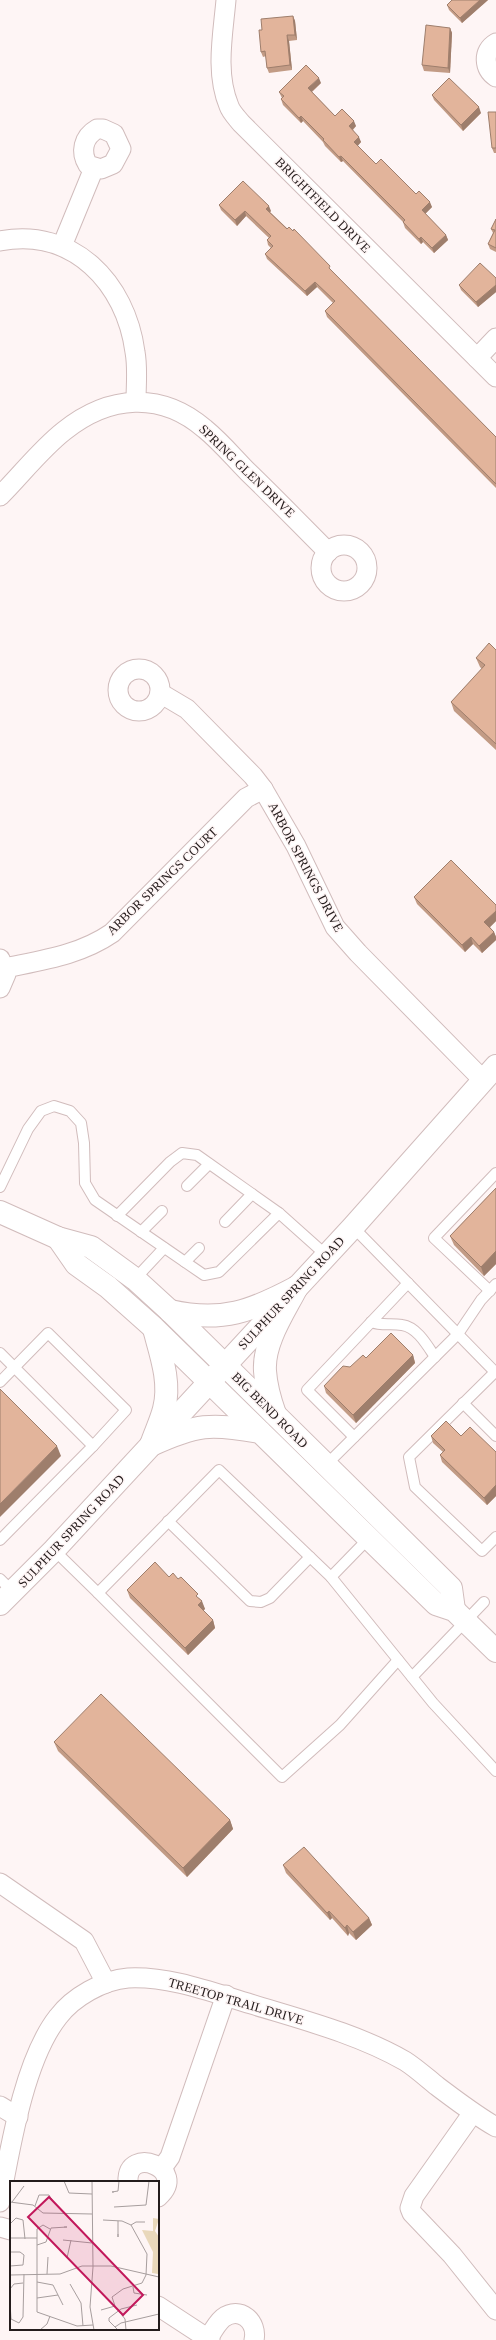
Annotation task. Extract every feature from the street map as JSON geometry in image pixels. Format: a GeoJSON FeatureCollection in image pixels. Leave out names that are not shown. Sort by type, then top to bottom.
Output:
{"type":"FeatureCollection","features":[{"type":"Feature","properties":{"kind":"main road","name":"SULPHUR SPRING ROAD"},"geometry":{"type":"LineString","coordinates":[[4,1592],[54,1550],[353,1227],[489,1073]]}},
{"type":"Feature","properties":{"kind":"main road","name":"BIG BEND ROAD"},"geometry":{"type":"LineString","coordinates":[[0,1212],[58,1238],[91,1247],[135,1279],[170,1311],[450,1588],[460,1615]]}},
{"type":"Feature","properties":{"kind":"main road","name":"BIG BEND ROAD"},"geometry":{"type":"LineString","coordinates":[[58,1238],[76,1264],[108,1287],[154,1328],[436,1604],[460,1615],[496,1652]]}},
{"type":"Feature","properties":{"kind":"main road"},"geometry":{"type":"LineString","coordinates":[[170,1311],[192,1316],[218,1317],[262,1306],[297,1287]]}},
{"type":"Feature","properties":{"kind":"main road"},"geometry":{"type":"LineString","coordinates":[[275,1416],[268,1390],[265,1369],[270,1343],[297,1287]]}},
{"type":"Feature","properties":{"kind":"main road"},"geometry":{"type":"LineString","coordinates":[[151,1445],[164,1409],[166,1392],[162,1362],[154,1328]]}},
{"type":"Feature","properties":{"kind":"main road"},"geometry":{"type":"LineString","coordinates":[[151,1445],[178,1433],[213,1425],[260,1432]]}},
{"type":"Feature","properties":{"kind":"street","name":"BRIGHTFIELD DRIVE"},"geometry":{"type":"LineString","coordinates":[[226,0],[221,56],[224,88],[229,107],[242,123],[496,377]]}},
{"type":"Feature","properties":{"kind":"street"},"geometry":{"type":"LineString","coordinates":[[496,43],[490,48],[486,61],[487,67],[496,77]]}},
{"type":"Feature","properties":{"kind":"street"},"geometry":{"type":"LineString","coordinates":[[62,246],[94,168]]}},
{"type":"Feature","properties":{"kind":"street"},"geometry":{"type":"LineString","coordinates":[[0,240],[31,239],[50,241],[80,255],[95,267],[123,310],[130,328],[136,353],[136,401]]}},
{"type":"Feature","properties":{"kind":"street"},"geometry":{"type":"LineString","coordinates":[[477,358],[496,338]]}},
{"type":"Feature","properties":{"kind":"street","name":"SPRING GLEN DRIVE"},"geometry":{"type":"LineString","coordinates":[[0,496],[64,431],[90,414],[112,404],[136,401],[159,403],[175,409],[206,429],[328,552]]}},
{"type":"Feature","properties":{"kind":"street","name":"ARBOR SPRINGS DRIVE"},"geometry":{"type":"LineString","coordinates":[[160,693],[187,709],[263,789],[296,846],[335,927],[358,954],[489,1073]]}},
{"type":"Feature","properties":{"kind":"street","name":"ARBOR SPRINGS COURT"},"geometry":{"type":"LineString","coordinates":[[0,988],[5,981],[3,964],[76,952],[107,936],[246,798],[263,789]]}},
{"type":"Feature","properties":{"kind":"street"},"geometry":{"type":"LineString","coordinates":[[0,1882],[84,1941],[106,1983]]}},
{"type":"Feature","properties":{"kind":"street","name":"TREETOP TRAIL DRIVE"},"geometry":{"type":"LineString","coordinates":[[0,2202],[6,2137],[18,2117],[34,2061],[58,2017],[72,2003],[92,1989],[106,1983],[126,1978],[154,1978],[226,1995],[315,2024],[381,2049],[406,2062],[472,2114],[496,2127]]}},
{"type":"Feature","properties":{"kind":"street"},"geometry":{"type":"LineString","coordinates":[[162,2168],[170,2157],[226,1995]]}},
{"type":"Feature","properties":{"kind":"street"},"geometry":{"type":"LineString","coordinates":[[0,2106],[18,2117]]}},
{"type":"Feature","properties":{"kind":"street"},"geometry":{"type":"LineString","coordinates":[[472,2114],[414,2196],[410,2208],[412,2213],[452,2255],[496,2310]]}},
{"type":"Feature","properties":{"kind":"street"},"geometry":{"type":"LineString","coordinates":[[128,2181],[129,2173],[138,2164],[151,2162],[162,2168],[167,2180],[166,2187],[159,2196]]}},
{"type":"Feature","properties":{"kind":"street"},"geometry":{"type":"LineString","coordinates":[[0,2227],[10,2230]]}},
{"type":"Feature","properties":{"kind":"street"},"geometry":{"type":"LineString","coordinates":[[159,2307],[209,2339],[222,2318],[234,2314],[247,2317],[251,2321],[256,2334],[254,2340]]}},
{"type":"Feature","properties":{"kind":"lane"},"geometry":{"type":"LineString","coordinates":[[0,1187],[28,1129],[41,1111],[54,1106],[70,1112],[81,1123],[84,1143],[85,1183],[95,1200],[204,1275],[219,1272],[279,1213]]}},
{"type":"Feature","properties":{"kind":"lane"},"geometry":{"type":"LineString","coordinates":[[117,1216],[170,1162],[182,1153],[196,1155],[279,1213],[326,1256]]}},
{"type":"Feature","properties":{"kind":"lane"},"geometry":{"type":"LineString","coordinates":[[187,1186],[209,1164]]}},
{"type":"Feature","properties":{"kind":"lane"},"geometry":{"type":"LineString","coordinates":[[326,1465],[458,1334],[493,1288],[434,1238],[496,1173]]}},
{"type":"Feature","properties":{"kind":"lane"},"geometry":{"type":"LineString","coordinates":[[225,1222],[252,1194]]}},
{"type":"Feature","properties":{"kind":"lane"},"geometry":{"type":"LineString","coordinates":[[140,1232],[162,1211]]}},
{"type":"Feature","properties":{"kind":"lane"},"geometry":{"type":"LineString","coordinates":[[353,1227],[495,1372],[409,1457],[415,1487],[482,1551],[496,1537]]}},
{"type":"Feature","properties":{"kind":"lane"},"geometry":{"type":"LineString","coordinates":[[135,1279],[164,1248]]}},
{"type":"Feature","properties":{"kind":"lane"},"geometry":{"type":"LineString","coordinates":[[185,1262],[199,1248]]}},
{"type":"Feature","properties":{"kind":"lane"},"geometry":{"type":"LineString","coordinates":[[354,1436],[307,1390],[408,1283]]}},
{"type":"Feature","properties":{"kind":"lane"},"geometry":{"type":"LineString","coordinates":[[371,1322],[380,1325],[402,1325],[409,1327],[421,1338],[435,1357]]}},
{"type":"Feature","properties":{"kind":"lane"},"geometry":{"type":"LineString","coordinates":[[0,1382],[48,1332],[126,1410],[93,1446],[0,1540]]}},
{"type":"Feature","properties":{"kind":"lane"},"geometry":{"type":"LineString","coordinates":[[0,1353],[93,1446]]}},
{"type":"Feature","properties":{"kind":"lane"},"geometry":{"type":"LineString","coordinates":[[463,1402],[496,1436]]}},
{"type":"Feature","properties":{"kind":"lane"},"geometry":{"type":"LineString","coordinates":[[98,1592],[218,1470],[331,1577],[433,1703],[496,1770]]}},
{"type":"Feature","properties":{"kind":"lane"},"geometry":{"type":"LineString","coordinates":[[168,1521],[250,1601],[261,1602],[270,1598],[310,1557]]}},
{"type":"Feature","properties":{"kind":"lane"},"geometry":{"type":"LineString","coordinates":[[331,1577],[368,1539]]}},
{"type":"Feature","properties":{"kind":"lane"},"geometry":{"type":"LineString","coordinates":[[54,1550],[98,1592],[282,1777],[340,1725],[398,1660]]}},
{"type":"Feature","properties":{"kind":"lane"},"geometry":{"type":"LineString","coordinates":[[412,1677],[460,1615],[484,1602]]}},
{"type":"Feature","properties":{"kind":"building"},"geometry":{"type":"Polygon","coordinates":[[[452,0],[480,0],[460,18],[447,5],[452,0]]]}},
{"type":"Feature","properties":{"kind":"building"},"geometry":{"type":"Polygon","coordinates":[[[293,16],[295,35],[287,35],[290,65],[267,68],[265,51],[261,52],[259,30],[262,30],[261,19],[293,16]]]}},
{"type":"Feature","properties":{"kind":"building"},"geometry":{"type":"Polygon","coordinates":[[[426,25],[450,28],[448,68],[422,65],[426,25]]]}},
{"type":"Feature","properties":{"kind":"building"},"geometry":{"type":"Polygon","coordinates":[[[306,65],[319,78],[308,88],[335,116],[342,109],[354,121],[349,126],[359,137],[354,142],[376,164],[381,159],[416,194],[419,191],[430,202],[422,210],[446,235],[432,248],[421,237],[419,239],[403,222],[405,220],[341,156],[339,157],[323,140],[324,139],[301,116],[299,118],[281,99],[284,96],[279,92],[306,65]]]}},
{"type":"Feature","properties":{"kind":"building"},"geometry":{"type":"Polygon","coordinates":[[[449,78],[479,107],[461,125],[432,95],[449,78]]]}},
{"type":"Feature","properties":{"kind":"building"},"geometry":{"type":"Polygon","coordinates":[[[488,112],[496,112],[496,148],[492,148],[488,112]]]}},
{"type":"Feature","properties":{"kind":"building"},"geometry":{"type":"Polygon","coordinates":[[[243,181],[269,206],[266,209],[287,229],[289,227],[293,231],[294,229],[330,266],[329,268],[496,437],[496,484],[325,311],[335,301],[315,282],[305,291],[265,254],[273,246],[267,240],[271,236],[245,211],[235,220],[219,205],[243,181]]]}},
{"type":"Feature","properties":{"kind":"building"},"geometry":{"type":"Polygon","coordinates":[[[496,219],[496,248],[488,244],[495,230],[491,229],[496,219]]]}},
{"type":"Feature","properties":{"kind":"building"},"geometry":{"type":"Polygon","coordinates":[[[480,263],[496,278],[496,285],[476,302],[459,285],[480,263]]]}},
{"type":"Feature","properties":{"kind":"building"},"geometry":{"type":"Polygon","coordinates":[[[489,643],[496,650],[496,744],[451,702],[485,665],[476,658],[489,643]]]}},
{"type":"Feature","properties":{"kind":"building"},"geometry":{"type":"Polygon","coordinates":[[[451,860],[496,905],[496,911],[484,922],[494,932],[479,946],[471,937],[462,945],[414,897],[451,860]]]}},
{"type":"Feature","properties":{"kind":"building"},"geometry":{"type":"Polygon","coordinates":[[[496,1188],[496,1251],[481,1267],[450,1236],[496,1188]]]}},
{"type":"Feature","properties":{"kind":"building"},"geometry":{"type":"Polygon","coordinates":[[[391,1333],[413,1355],[353,1415],[324,1386],[343,1366],[350,1367],[363,1355],[366,1358],[391,1333]]]}},
{"type":"Feature","properties":{"kind":"building"},"geometry":{"type":"Polygon","coordinates":[[[0,1389],[57,1446],[0,1504],[0,1389]]]}},
{"type":"Feature","properties":{"kind":"building"},"geometry":{"type":"Polygon","coordinates":[[[446,1421],[461,1436],[470,1427],[496,1452],[496,1485],[484,1498],[440,1455],[445,1450],[431,1436],[446,1421]]]}},
{"type":"Feature","properties":{"kind":"building"},"geometry":{"type":"Polygon","coordinates":[[[155,1562],[169,1577],[173,1573],[178,1579],[181,1577],[198,1594],[196,1596],[202,1601],[198,1605],[213,1620],[185,1648],[127,1590],[155,1562]]]}},
{"type":"Feature","properties":{"kind":"building"},"geometry":{"type":"Polygon","coordinates":[[[101,1694],[230,1820],[183,1868],[54,1742],[101,1694]]]}},
{"type":"Feature","properties":{"kind":"building"},"geometry":{"type":"Polygon","coordinates":[[[304,1847],[369,1918],[353,1932],[347,1925],[345,1928],[329,1911],[327,1913],[283,1865],[304,1847]]]}}]}
